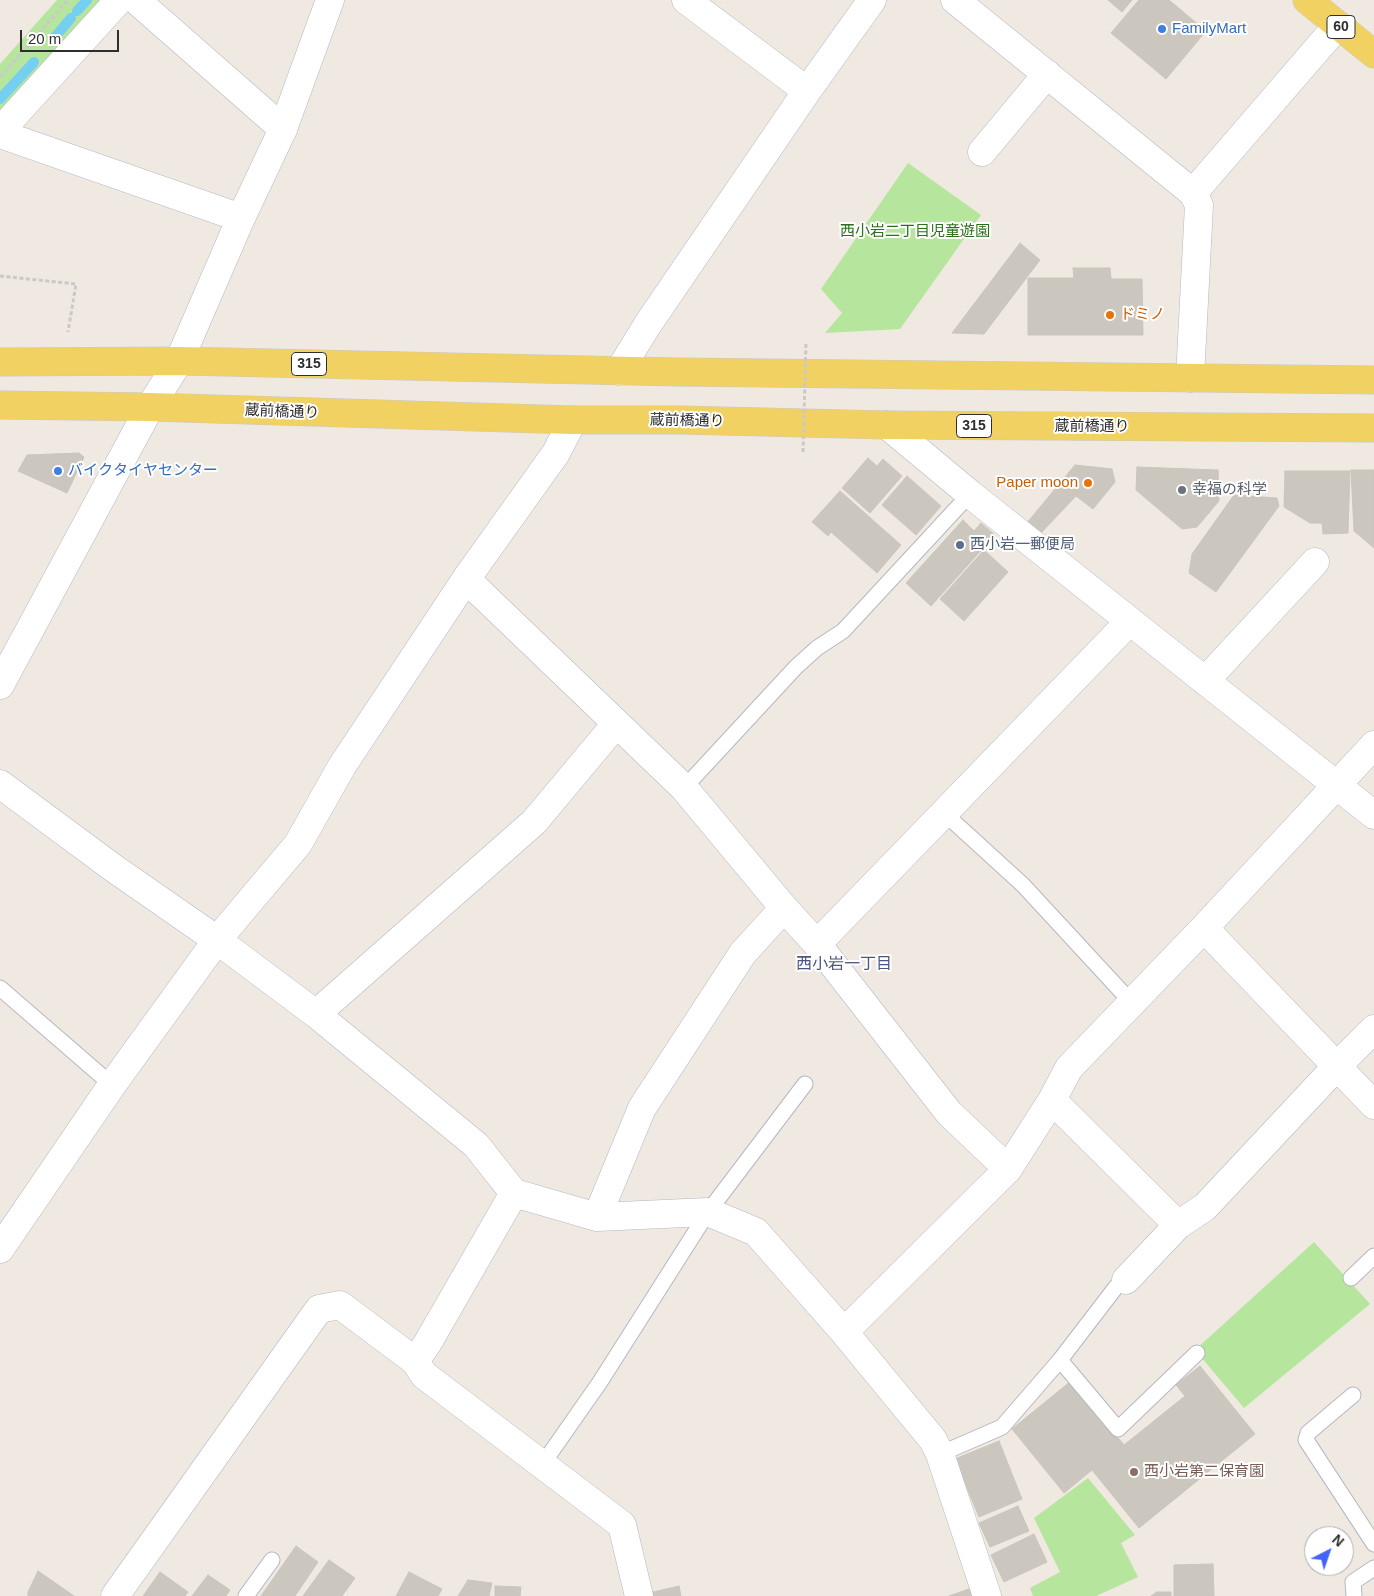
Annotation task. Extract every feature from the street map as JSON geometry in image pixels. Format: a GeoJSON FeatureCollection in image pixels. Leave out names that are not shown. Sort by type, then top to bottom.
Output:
{"type":"FeatureCollection","features":[{"type":"Feature","properties":{"kind":"main road","name":"60"},"geometry":{"type":"LineString","coordinates":[[1307,0],[1374,54]]}},
{"type":"Feature","properties":{"kind":"main road","name":"315"},"geometry":{"type":"LineString","coordinates":[[0,362],[179,361],[618,371],[1374,380]]}},
{"type":"Feature","properties":{"kind":"main road","name":"蔵前橋通り"},"geometry":{"type":"LineString","coordinates":[[0,405],[150,407],[573,420],[680,420],[887,425],[1374,428]]}},
{"type":"Feature","properties":{"kind":"street"},"geometry":{"type":"LineString","coordinates":[[119,0],[0,133],[242,218]]}},
{"type":"Feature","properties":{"kind":"street"},"geometry":{"type":"LineString","coordinates":[[136,0],[283,129]]}},
{"type":"Feature","properties":{"kind":"street"},"geometry":{"type":"LineString","coordinates":[[0,685],[150,407],[179,361],[283,129],[330,0]]}},
{"type":"Feature","properties":{"kind":"street"},"geometry":{"type":"LineString","coordinates":[[686,0],[807,90]]}},
{"type":"Feature","properties":{"kind":"street"},"geometry":{"type":"LineString","coordinates":[[618,371],[807,90],[872,0]]}},
{"type":"Feature","properties":{"kind":"street"},"geometry":{"type":"LineString","coordinates":[[955,0],[1193,193],[1198,205],[1190,378]]}},
{"type":"Feature","properties":{"kind":"street"},"geometry":{"type":"LineString","coordinates":[[1193,193],[1338,25]]}},
{"type":"Feature","properties":{"kind":"street"},"geometry":{"type":"LineString","coordinates":[[982,152],[1047,74]]}},
{"type":"Feature","properties":{"kind":"street"},"geometry":{"type":"LineString","coordinates":[[0,1249],[112,1085],[217,940],[298,844],[342,766],[466,579],[556,453],[573,420]]}},
{"type":"Feature","properties":{"kind":"street"},"geometry":{"type":"LineString","coordinates":[[887,425],[1129,622],[1374,815]]}},
{"type":"Feature","properties":{"kind":"street"},"geometry":{"type":"LineString","coordinates":[[1205,681],[1315,562]]}},
{"type":"Feature","properties":{"kind":"street"},"geometry":{"type":"LineString","coordinates":[[466,579],[684,788],[784,908],[817,944],[949,1113],[1008,1169]]}},
{"type":"Feature","properties":{"kind":"street"},"geometry":{"type":"LineString","coordinates":[[817,944],[1129,622]]}},
{"type":"Feature","properties":{"kind":"street"},"geometry":{"type":"LineString","coordinates":[[316,1014],[534,822],[616,724]]}},
{"type":"Feature","properties":{"kind":"street"},"geometry":{"type":"LineString","coordinates":[[844,1332],[1008,1169],[1052,1100],[1069,1068],[1204,928],[1374,745]]}},
{"type":"Feature","properties":{"kind":"street"},"geometry":{"type":"LineString","coordinates":[[0,784],[112,867],[217,940],[316,1014],[476,1145],[514,1194],[597,1217],[708,1212],[756,1232],[844,1332],[933,1440],[940,1454],[987,1596]]}},
{"type":"Feature","properties":{"kind":"street"},"geometry":{"type":"LineString","coordinates":[[597,1217],[642,1108],[743,953],[784,908]]}},
{"type":"Feature","properties":{"kind":"street"},"geometry":{"type":"LineString","coordinates":[[1204,928],[1374,1104]]}},
{"type":"Feature","properties":{"kind":"street"},"geometry":{"type":"LineString","coordinates":[[1126,1280],[1178,1225],[1205,1207],[1374,1029]]}},
{"type":"Feature","properties":{"kind":"street"},"geometry":{"type":"LineString","coordinates":[[1052,1100],[1178,1225]]}},
{"type":"Feature","properties":{"kind":"street"},"geometry":{"type":"LineString","coordinates":[[415,1361],[427,1344],[514,1194]]}},
{"type":"Feature","properties":{"kind":"street"},"geometry":{"type":"LineString","coordinates":[[115,1596],[320,1309],[340,1305],[415,1361],[424,1375],[622,1525],[639,1596]]}},
{"type":"Feature","properties":{"kind":"lane"},"geometry":{"type":"LineString","coordinates":[[684,788],[796,667],[817,648],[843,631],[970,494]]}},
{"type":"Feature","properties":{"kind":"lane"},"geometry":{"type":"LineString","coordinates":[[944,813],[1022,885],[1132,1003]]}},
{"type":"Feature","properties":{"kind":"lane"},"geometry":{"type":"LineString","coordinates":[[0,988],[112,1085]]}},
{"type":"Feature","properties":{"kind":"lane"},"geometry":{"type":"LineString","coordinates":[[542,1464],[600,1382],[708,1212],[805,1084]]}},
{"type":"Feature","properties":{"kind":"lane"},"geometry":{"type":"LineString","coordinates":[[1351,1278],[1374,1256]]}},
{"type":"Feature","properties":{"kind":"lane"},"geometry":{"type":"LineString","coordinates":[[940,1454],[1002,1427],[1060,1360],[1116,1286],[1126,1280]]}},
{"type":"Feature","properties":{"kind":"lane"},"geometry":{"type":"LineString","coordinates":[[1060,1360],[1118,1430],[1197,1353]]}},
{"type":"Feature","properties":{"kind":"lane"},"geometry":{"type":"LineString","coordinates":[[1354,1396],[1308,1433],[1306,1440],[1374,1544]]}},
{"type":"Feature","properties":{"kind":"lane"},"geometry":{"type":"LineString","coordinates":[[246,1596],[272,1560]]}},
{"type":"Feature","properties":{"kind":"lane"},"geometry":{"type":"LineString","coordinates":[[1354,1596],[1353,1582],[1374,1568]]}},
{"type":"Feature","properties":{"kind":"path"},"geometry":{"type":"LineString","coordinates":[[0,77],[68,0]]}},
{"type":"Feature","properties":{"kind":"path"},"geometry":{"type":"LineString","coordinates":[[0,276],[76,284],[67,335]]}},
{"type":"Feature","properties":{"kind":"path"},"geometry":{"type":"LineString","coordinates":[[803,452],[806,342]]}},
{"type":"Feature","properties":{"kind":"green space"},"geometry":{"type":"Polygon","coordinates":[[[57,0],[101,0],[0,113],[0,64],[57,0]]]}},
{"type":"Feature","properties":{"kind":"green space","name":"西小岩二丁目児童遊園"},"geometry":{"type":"Polygon","coordinates":[[[908,163],[981,215],[900,329],[825,333],[842,313],[821,289],[908,163]]]}},
{"type":"Feature","properties":{"kind":"green space"},"geometry":{"type":"Polygon","coordinates":[[[1314,1242],[1370,1304],[1244,1408],[1195,1350],[1314,1242]]]}},
{"type":"Feature","properties":{"kind":"green space"},"geometry":{"type":"Polygon","coordinates":[[[1088,1478],[1135,1535],[1121,1543],[1138,1577],[1096,1596],[1033,1596],[1030,1588],[1060,1572],[1034,1518],[1088,1478]]]}},
{"type":"Feature","properties":{"kind":"building"},"geometry":{"type":"Polygon","coordinates":[[[1108,0],[1132,0],[1122,12],[1108,0]]]}},
{"type":"Feature","properties":{"kind":"building"},"geometry":{"type":"Polygon","coordinates":[[[1139,0],[1169,0],[1206,31],[1166,79],[1111,33],[1139,0]]]}},
{"type":"Feature","properties":{"kind":"building"},"geometry":{"type":"Polygon","coordinates":[[[1020,243],[1040,260],[984,334],[952,333],[1020,243]]]}},
{"type":"Feature","properties":{"kind":"building"},"geometry":{"type":"Polygon","coordinates":[[[1073,268],[1110,268],[1111,279],[1142,279],[1143,335],[1028,335],[1028,278],[1074,278],[1073,268]]]}},
{"type":"Feature","properties":{"kind":"building"},"geometry":{"type":"Polygon","coordinates":[[[79,453],[84,457],[67,493],[18,471],[27,455],[79,453]]]}},
{"type":"Feature","properties":{"kind":"building"},"geometry":{"type":"Polygon","coordinates":[[[868,458],[877,466],[883,459],[902,476],[870,513],[842,488],[868,458]]]}},
{"type":"Feature","properties":{"kind":"building"},"geometry":{"type":"Polygon","coordinates":[[[1075,465],[1112,469],[1115,482],[1093,509],[1076,496],[1039,535],[1026,524],[1075,465]]]}},
{"type":"Feature","properties":{"kind":"building"},"geometry":{"type":"Polygon","coordinates":[[[1137,467],[1218,470],[1219,501],[1197,527],[1182,529],[1136,490],[1137,467]]]}},
{"type":"Feature","properties":{"kind":"building"},"geometry":{"type":"Polygon","coordinates":[[[1351,470],[1374,470],[1374,548],[1354,531],[1351,470]]]}},
{"type":"Feature","properties":{"kind":"building"},"geometry":{"type":"Polygon","coordinates":[[[1285,471],[1350,471],[1348,533],[1323,534],[1322,523],[1310,523],[1284,507],[1285,471]]]}},
{"type":"Feature","properties":{"kind":"building"},"geometry":{"type":"Polygon","coordinates":[[[907,476],[941,506],[916,535],[882,505],[907,476]]]}},
{"type":"Feature","properties":{"kind":"building"},"geometry":{"type":"Polygon","coordinates":[[[840,491],[901,545],[877,573],[831,532],[828,536],[812,522],[840,491]]]}},
{"type":"Feature","properties":{"kind":"building"},"geometry":{"type":"Polygon","coordinates":[[[1234,495],[1277,498],[1279,506],[1216,592],[1189,573],[1192,554],[1234,495]]]}},
{"type":"Feature","properties":{"kind":"building"},"geometry":{"type":"Polygon","coordinates":[[[963,520],[974,531],[981,523],[995,535],[931,606],[906,583],[963,520]]]}},
{"type":"Feature","properties":{"kind":"building"},"geometry":{"type":"Polygon","coordinates":[[[984,550],[1008,572],[964,621],[940,599],[984,550]]]}},
{"type":"Feature","properties":{"kind":"building"},"geometry":{"type":"Polygon","coordinates":[[[1200,1366],[1255,1434],[1139,1528],[1092,1470],[1064,1493],[1012,1429],[1071,1381],[1124,1445],[1185,1396],[1176,1385],[1200,1366]]]}},
{"type":"Feature","properties":{"kind":"building"},"geometry":{"type":"Polygon","coordinates":[[[999,1441],[1022,1499],[979,1517],[955,1459],[999,1441]]]}},
{"type":"Feature","properties":{"kind":"building"},"geometry":{"type":"Polygon","coordinates":[[[1018,1506],[1029,1531],[990,1547],[979,1523],[1018,1506]]]}},
{"type":"Feature","properties":{"kind":"building"},"geometry":{"type":"Polygon","coordinates":[[[1034,1534],[1047,1562],[1004,1582],[991,1555],[1034,1534]]]}},
{"type":"Feature","properties":{"kind":"building"},"geometry":{"type":"Polygon","coordinates":[[[296,1546],[318,1562],[295,1596],[261,1596],[296,1546]]]}},
{"type":"Feature","properties":{"kind":"building"},"geometry":{"type":"Polygon","coordinates":[[[329,1560],[355,1578],[342,1596],[303,1596],[329,1560]]]}},
{"type":"Feature","properties":{"kind":"building"},"geometry":{"type":"Polygon","coordinates":[[[1213,1564],[1214,1596],[1174,1596],[1174,1565],[1213,1564]]]}},
{"type":"Feature","properties":{"kind":"building"},"geometry":{"type":"Polygon","coordinates":[[[38,1571],[74,1596],[28,1596],[38,1571]]]}},
{"type":"Feature","properties":{"kind":"building"},"geometry":{"type":"Polygon","coordinates":[[[160,1572],[188,1592],[185,1596],[143,1596],[160,1572]]]}},
{"type":"Feature","properties":{"kind":"building"},"geometry":{"type":"Polygon","coordinates":[[[409,1572],[442,1589],[438,1596],[396,1596],[409,1572]]]}},
{"type":"Feature","properties":{"kind":"building"},"geometry":{"type":"Polygon","coordinates":[[[208,1575],[230,1590],[226,1596],[192,1596],[208,1575]]]}},
{"type":"Feature","properties":{"kind":"building"},"geometry":{"type":"Polygon","coordinates":[[[468,1580],[492,1583],[489,1596],[458,1596],[468,1580]]]}},
{"type":"Feature","properties":{"kind":"building"},"geometry":{"type":"Polygon","coordinates":[[[495,1586],[521,1587],[520,1596],[495,1596],[495,1586]]]}},
{"type":"Feature","properties":{"kind":"building"},"geometry":{"type":"Polygon","coordinates":[[[679,1586],[681,1596],[650,1596],[649,1593],[679,1586]]]}},
{"type":"Feature","properties":{"kind":"building"},"geometry":{"type":"Polygon","coordinates":[[[972,1588],[975,1596],[949,1596],[972,1588]]]}},
{"type":"Feature","properties":{"kind":"building"},"geometry":{"type":"Polygon","coordinates":[[[1157,1592],[1171,1592],[1171,1596],[1151,1596],[1157,1592]]]}},
{"type":"Feature","properties":{"kind":"waterway"},"geometry":{"type":"LineString","coordinates":[[77,11],[87,0]]}},
{"type":"Feature","properties":{"kind":"waterway"},"geometry":{"type":"LineString","coordinates":[[55,37],[71,18]]}},
{"type":"Feature","properties":{"kind":"waterway"},"geometry":{"type":"LineString","coordinates":[[0,99],[34,62]]}},
{"type":"Feature","properties":{"kind":"place","name":"FamilyMart"},"geometry":{"type":"Point","coordinates":[1162,29]}},
{"type":"Feature","properties":{"kind":"place","name":"ドミノ"},"geometry":{"type":"Point","coordinates":[1110,315]}},
{"type":"Feature","properties":{"kind":"place","name":"バイクタイヤセンター"},"geometry":{"type":"Point","coordinates":[58,471]}},
{"type":"Feature","properties":{"kind":"place","name":"Paper moon"},"geometry":{"type":"Point","coordinates":[1088,483]}},
{"type":"Feature","properties":{"kind":"place","name":"幸福の科学"},"geometry":{"type":"Point","coordinates":[1182,490]}},
{"type":"Feature","properties":{"kind":"place","name":"西小岩一郵便局"},"geometry":{"type":"Point","coordinates":[960,545]}},
{"type":"Feature","properties":{"kind":"place","name":"西小岩第二保育園"},"geometry":{"type":"Point","coordinates":[1134,1472]}},
{"type":"Feature","properties":{"kind":"district","name":"西小岩一丁目"},"geometry":{"type":"Point","coordinates":[844,965]}}]}
